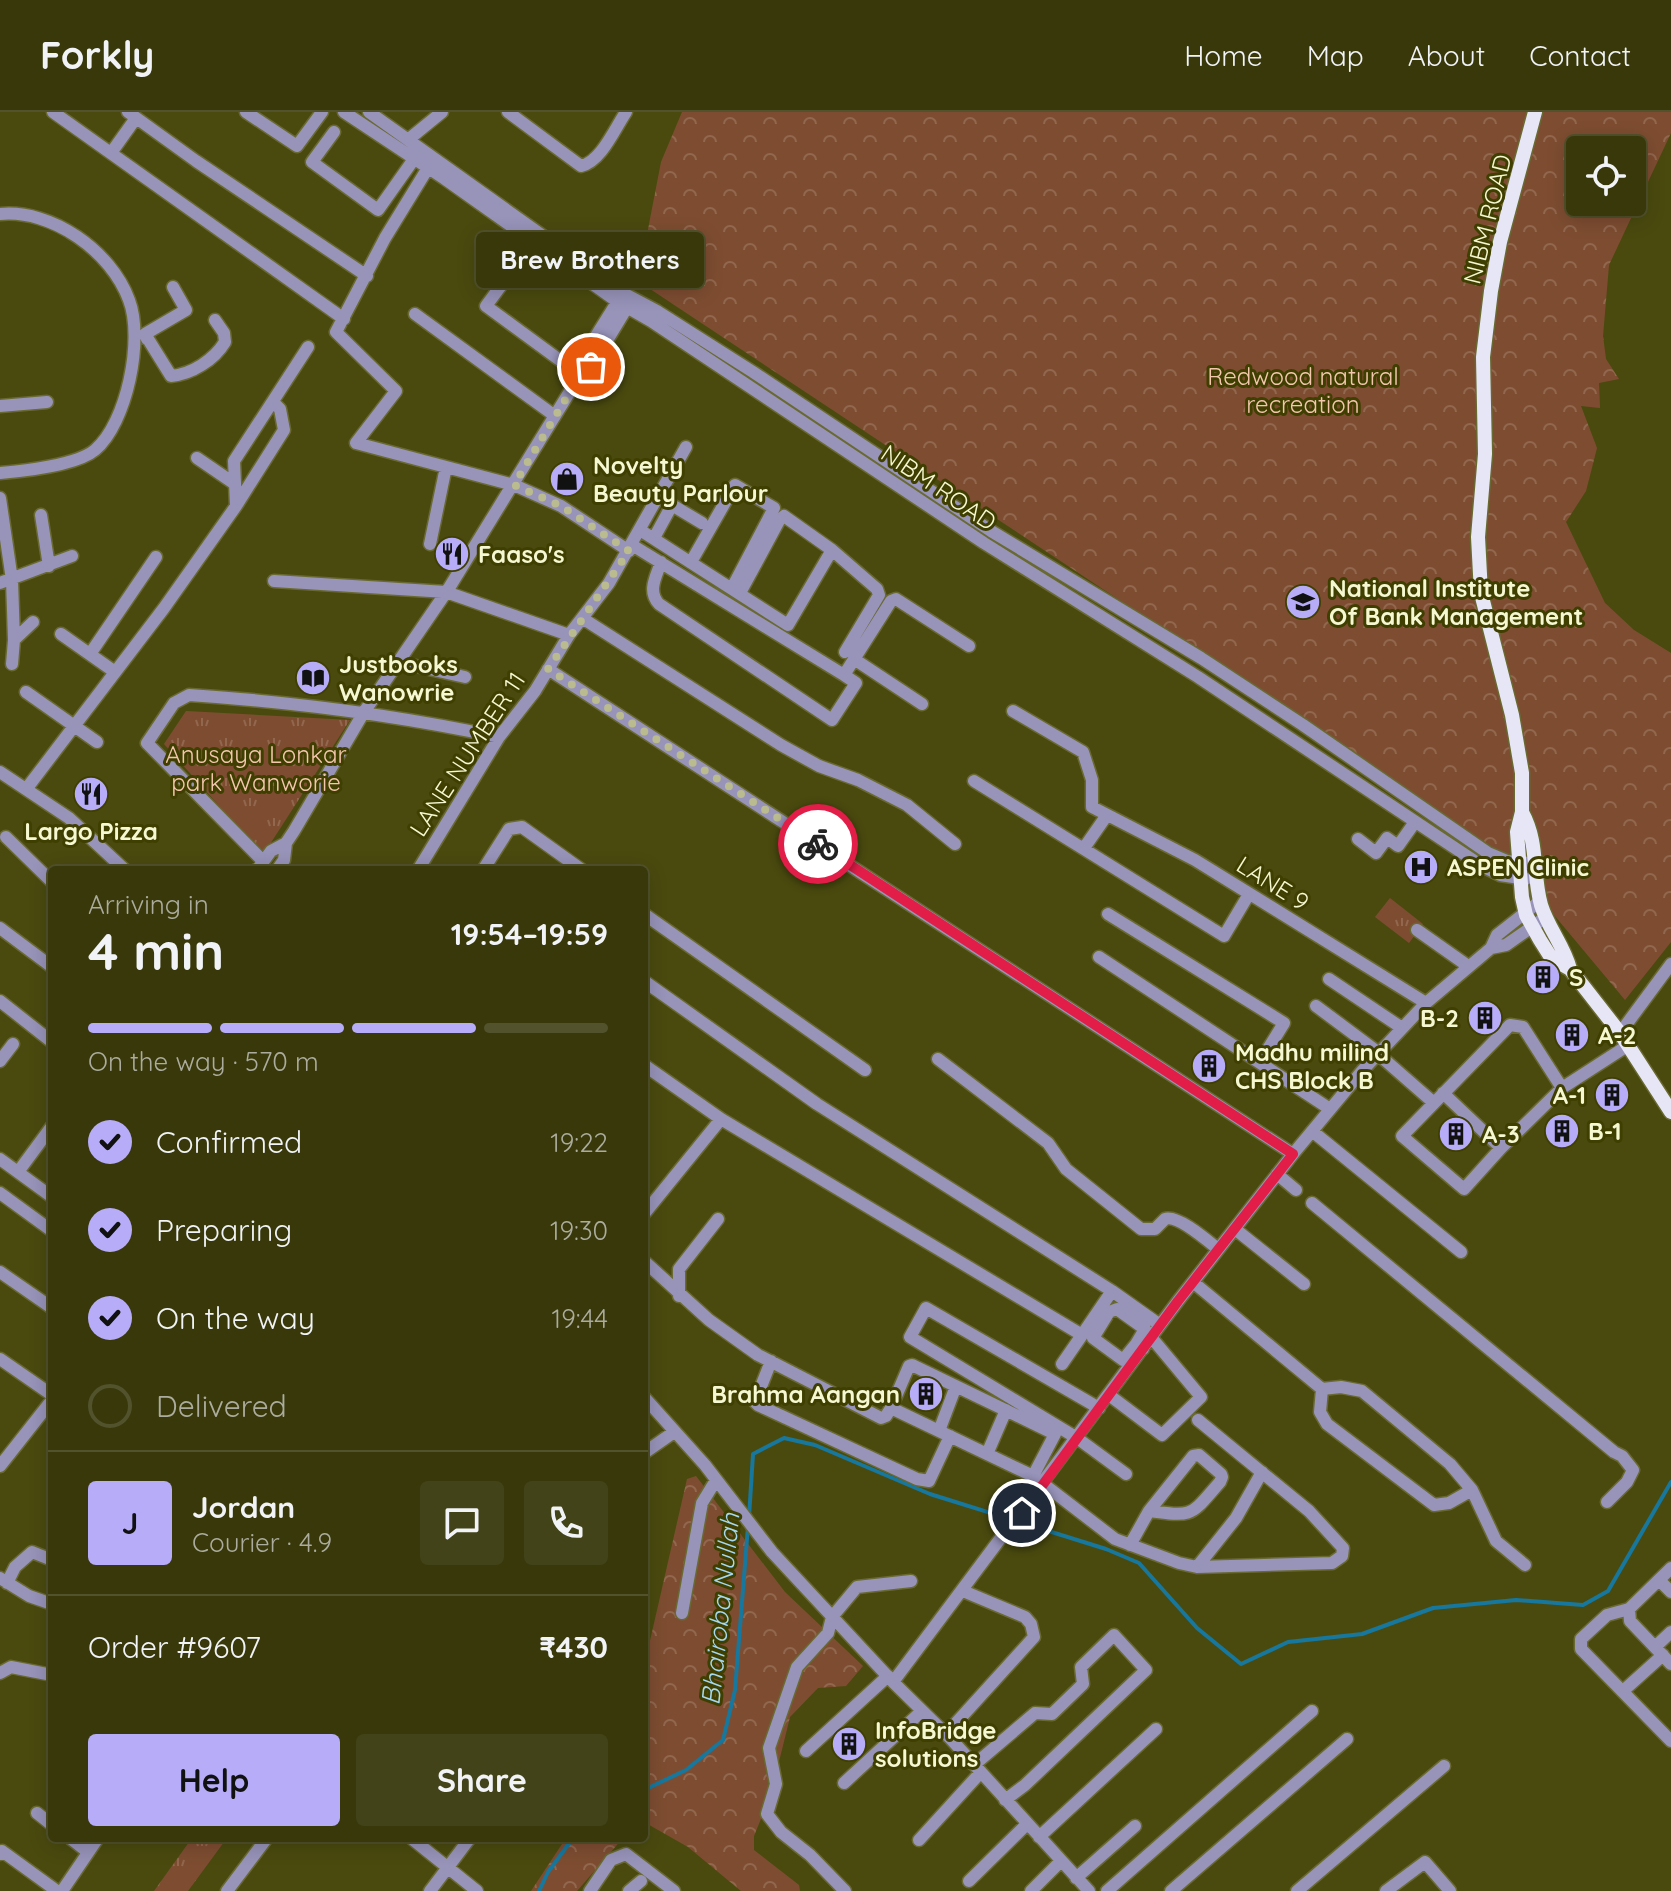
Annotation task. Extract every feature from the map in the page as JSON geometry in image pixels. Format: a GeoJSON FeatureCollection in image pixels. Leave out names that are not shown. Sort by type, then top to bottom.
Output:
{"type":"FeatureCollection","features":[{"type":"Feature","properties":{"kind":"main road","name":"NIBM ROAD"},"geometry":{"type":"LineString","coordinates":[[1535,112],[1500,242],[1491,291],[1483,357],[1485,454],[1478,537],[1481,593],[1512,715],[1522,773],[1522,812],[1517,832],[1525,912],[1552,959],[1570,969]]}},
{"type":"Feature","properties":{"kind":"main road","name":"NIBM ROAD"},"geometry":{"type":"LineString","coordinates":[[1522,812],[1532,830],[1540,901],[1565,951],[1570,969],[1624,1040],[1671,1112]]}},
{"type":"Feature","properties":{"kind":"street"},"geometry":{"type":"LineString","coordinates":[[53,112],[344,319]]}},
{"type":"Feature","properties":{"kind":"street"},"geometry":{"type":"LineString","coordinates":[[246,112],[297,146],[322,112]]}},
{"type":"Feature","properties":{"kind":"street","name":"NIBM ROAD"},"geometry":{"type":"LineString","coordinates":[[344,112],[414,159],[432,163],[625,300],[984,543],[1198,677],[1482,866],[1520,880],[1537,871]]}},
{"type":"Feature","properties":{"kind":"street","name":"NIBM ROAD"},"geometry":{"type":"LineString","coordinates":[[369,112],[409,139],[432,163],[569,268],[741,365],[991,531],[1201,658],[1488,853],[1537,871]]}},
{"type":"Feature","properties":{"kind":"street"},"geometry":{"type":"LineString","coordinates":[[409,139],[442,112]]}},
{"type":"Feature","properties":{"kind":"street"},"geometry":{"type":"LineString","coordinates":[[508,112],[581,166],[586,166],[596,157],[626,112]]}},
{"type":"Feature","properties":{"kind":"street"},"geometry":{"type":"LineString","coordinates":[[111,153],[132,115],[367,276]]}},
{"type":"Feature","properties":{"kind":"street"},"geometry":{"type":"LineString","coordinates":[[334,132],[312,162],[378,210],[414,159]]}},
{"type":"Feature","properties":{"kind":"street"},"geometry":{"type":"LineString","coordinates":[[432,163],[385,238],[336,332],[396,391],[356,443],[514,485],[561,506],[630,548],[661,562],[856,683],[832,720],[659,604],[652,597],[652,588],[661,562]]}},
{"type":"Feature","properties":{"kind":"street"},"geometry":{"type":"LineString","coordinates":[[0,214],[20,212],[65,228],[105,260],[130,300],[134,325],[132,375],[117,423],[94,452],[49,468],[0,473]]}},
{"type":"Feature","properties":{"kind":"street"},"geometry":{"type":"LineString","coordinates":[[569,268],[563,277],[525,253],[486,306],[580,375]]}},
{"type":"Feature","properties":{"kind":"street"},"geometry":{"type":"LineString","coordinates":[[173,287],[186,310],[145,334],[171,376],[183,374],[218,355],[225,342],[224,333],[215,320]]}},
{"type":"Feature","properties":{"kind":"street"},"geometry":{"type":"LineString","coordinates":[[280,866],[284,860],[286,843],[364,712],[446,592],[580,375],[591,367],[625,300]]}},
{"type":"Feature","properties":{"kind":"street"},"geometry":{"type":"LineString","coordinates":[[415,314],[555,416]]}},
{"type":"Feature","properties":{"kind":"street"},"geometry":{"type":"LineString","coordinates":[[133,345],[148,339]]}},
{"type":"Feature","properties":{"kind":"street"},"geometry":{"type":"LineString","coordinates":[[236,506],[234,461],[308,347]]}},
{"type":"Feature","properties":{"kind":"street"},"geometry":{"type":"LineString","coordinates":[[0,407],[47,402]]}},
{"type":"Feature","properties":{"kind":"street"},"geometry":{"type":"LineString","coordinates":[[27,788],[236,506],[284,430],[280,409],[273,402]]}},
{"type":"Feature","properties":{"kind":"street","name":"LANE NUMBER 11"},"geometry":{"type":"LineString","coordinates":[[420,866],[499,737],[535,691],[569,635],[609,583],[686,447]]}},
{"type":"Feature","properties":{"kind":"street"},"geometry":{"type":"LineString","coordinates":[[197,458],[235,484]]}},
{"type":"Feature","properties":{"kind":"street"},"geometry":{"type":"LineString","coordinates":[[430,544],[446,467]]}},
{"type":"Feature","properties":{"kind":"street"},"geometry":{"type":"LineString","coordinates":[[691,562],[735,485],[774,508],[736,591]]}},
{"type":"Feature","properties":{"kind":"street"},"geometry":{"type":"LineString","coordinates":[[0,498],[14,640],[12,664]]}},
{"type":"Feature","properties":{"kind":"street"},"geometry":{"type":"LineString","coordinates":[[654,538],[672,505],[702,523]]}},
{"type":"Feature","properties":{"kind":"street"},"geometry":{"type":"LineString","coordinates":[[41,515],[49,566]]}},
{"type":"Feature","properties":{"kind":"street"},"geometry":{"type":"LineString","coordinates":[[736,591],[784,516],[832,550],[877,589],[879,595],[844,675]]}},
{"type":"Feature","properties":{"kind":"street"},"geometry":{"type":"LineString","coordinates":[[640,530],[788,625],[832,550]]}},
{"type":"Feature","properties":{"kind":"street"},"geometry":{"type":"LineString","coordinates":[[6,581],[72,556]]}},
{"type":"Feature","properties":{"kind":"street"},"geometry":{"type":"LineString","coordinates":[[90,654],[156,557]]}},
{"type":"Feature","properties":{"kind":"street"},"geometry":{"type":"LineString","coordinates":[[274,581],[446,592],[569,635]]}},
{"type":"Feature","properties":{"kind":"street"},"geometry":{"type":"LineString","coordinates":[[850,656],[891,601],[896,599],[969,646]]}},
{"type":"Feature","properties":{"kind":"street"},"geometry":{"type":"LineString","coordinates":[[582,618],[781,745],[819,766],[858,780],[907,805],[955,844]]}},
{"type":"Feature","properties":{"kind":"street"},"geometry":{"type":"LineString","coordinates":[[14,640],[33,622]]}},
{"type":"Feature","properties":{"kind":"street"},"geometry":{"type":"LineString","coordinates":[[61,634],[115,672]]}},
{"type":"Feature","properties":{"kind":"street"},"geometry":{"type":"LineString","coordinates":[[850,656],[922,704]]}},
{"type":"Feature","properties":{"kind":"street"},"geometry":{"type":"LineString","coordinates":[[398,662],[465,677]]}},
{"type":"Feature","properties":{"kind":"street"},"geometry":{"type":"LineString","coordinates":[[548,669],[1293,1154]]}},
{"type":"Feature","properties":{"kind":"street"},"geometry":{"type":"LineString","coordinates":[[26,692],[97,742]]}},
{"type":"Feature","properties":{"kind":"street"},"geometry":{"type":"LineString","coordinates":[[286,843],[271,851],[260,866],[147,743],[174,703],[189,695],[295,702],[499,737]]}},
{"type":"Feature","properties":{"kind":"street","name":"LANE 9"},"geometry":{"type":"LineString","coordinates":[[1013,711],[1083,752],[1092,780],[1092,807],[1195,860],[1426,1003]]}},
{"type":"Feature","properties":{"kind":"street"},"geometry":{"type":"LineString","coordinates":[[0,772],[69,818],[121,866]]}},
{"type":"Feature","properties":{"kind":"street"},"geometry":{"type":"LineString","coordinates":[[974,781],[1224,936],[1249,894]]}},
{"type":"Feature","properties":{"kind":"street"},"geometry":{"type":"LineString","coordinates":[[1084,848],[1107,815]]}},
{"type":"Feature","properties":{"kind":"street"},"geometry":{"type":"LineString","coordinates":[[1358,839],[1376,853],[1387,838],[1398,846],[1415,822]]}},
{"type":"Feature","properties":{"kind":"street"},"geometry":{"type":"LineString","coordinates":[[488,866],[509,829],[522,827],[576,866]]}},
{"type":"Feature","properties":{"kind":"street"},"geometry":{"type":"LineString","coordinates":[[6,837],[48,878]]}},
{"type":"Feature","properties":{"kind":"street"},"geometry":{"type":"LineString","coordinates":[[1482,866],[1488,853]]}},
{"type":"Feature","properties":{"kind":"street"},"geometry":{"type":"LineString","coordinates":[[1491,948],[1497,935],[1540,901]]}},
{"type":"Feature","properties":{"kind":"street"},"geometry":{"type":"LineString","coordinates":[[1108,914],[1284,1023],[1260,1062]]}},
{"type":"Feature","properties":{"kind":"street"},"geometry":{"type":"LineString","coordinates":[[648,917],[865,1070]]}},
{"type":"Feature","properties":{"kind":"street"},"geometry":{"type":"LineString","coordinates":[[1112,1291],[1093,1338],[1123,1360],[1151,1337],[1277,1174],[1378,1053],[1426,1003],[1468,966],[1491,948],[1506,945],[1546,917]]}},
{"type":"Feature","properties":{"kind":"street"},"geometry":{"type":"LineString","coordinates":[[0,928],[48,964]]}},
{"type":"Feature","properties":{"kind":"street"},"geometry":{"type":"LineString","coordinates":[[1417,930],[1468,966]]}},
{"type":"Feature","properties":{"kind":"street"},"geometry":{"type":"LineString","coordinates":[[1099,957],[1330,1109]]}},
{"type":"Feature","properties":{"kind":"street"},"geometry":{"type":"LineString","coordinates":[[1562,1088],[1523,1027],[1510,1025],[1402,1136],[1464,1189],[1562,1088],[1624,1040],[1671,964]]}},
{"type":"Feature","properties":{"kind":"street"},"geometry":{"type":"LineString","coordinates":[[1329,979],[1402,1028]]}},
{"type":"Feature","properties":{"kind":"street"},"geometry":{"type":"LineString","coordinates":[[648,984],[817,1104],[1112,1291],[1160,1325]]}},
{"type":"Feature","properties":{"kind":"street"},"geometry":{"type":"LineString","coordinates":[[0,1001],[48,1039]]}},
{"type":"Feature","properties":{"kind":"street"},"geometry":{"type":"LineString","coordinates":[[1316,1006],[1378,1053],[1434,1103]]}},
{"type":"Feature","properties":{"kind":"street"},"geometry":{"type":"LineString","coordinates":[[0,1061],[13,1044]]}},
{"type":"Feature","properties":{"kind":"street"},"geometry":{"type":"LineString","coordinates":[[938,1059],[1048,1143],[1066,1169],[1141,1229],[1155,1229],[1172,1218],[1218,1249]]}},
{"type":"Feature","properties":{"kind":"street"},"geometry":{"type":"LineString","coordinates":[[648,1068],[721,1119],[1082,1335]]}},
{"type":"Feature","properties":{"kind":"street"},"geometry":{"type":"LineString","coordinates":[[1443,1093],[1501,1148]]}},
{"type":"Feature","properties":{"kind":"street"},"geometry":{"type":"LineString","coordinates":[[648,1209],[721,1119]]}},
{"type":"Feature","properties":{"kind":"street"},"geometry":{"type":"LineString","coordinates":[[18,1172],[48,1131]]}},
{"type":"Feature","properties":{"kind":"street"},"geometry":{"type":"LineString","coordinates":[[1312,1131],[1461,1252]]}},
{"type":"Feature","properties":{"kind":"street"},"geometry":{"type":"LineString","coordinates":[[0,1159],[48,1194]]}},
{"type":"Feature","properties":{"kind":"street"},"geometry":{"type":"LineString","coordinates":[[1277,1174],[1296,1190]]}},
{"type":"Feature","properties":{"kind":"street"},"geometry":{"type":"LineString","coordinates":[[0,1193],[48,1228]]}},
{"type":"Feature","properties":{"kind":"street"},"geometry":{"type":"LineString","coordinates":[[1312,1203],[1622,1456],[1633,1470],[1627,1482],[1607,1502]]}},
{"type":"Feature","properties":{"kind":"street"},"geometry":{"type":"LineString","coordinates":[[679,1296],[679,1269],[718,1219]]}},
{"type":"Feature","properties":{"kind":"street"},"geometry":{"type":"LineString","coordinates":[[1235,1229],[1304,1284]]}},
{"type":"Feature","properties":{"kind":"street"},"geometry":{"type":"LineString","coordinates":[[648,1265],[709,1320],[771,1361],[881,1418],[891,1408],[910,1365],[1056,1435],[1022,1513],[963,1591],[891,1679],[806,1751]]}},
{"type":"Feature","properties":{"kind":"street"},"geometry":{"type":"LineString","coordinates":[[0,1272],[48,1305]]}},
{"type":"Feature","properties":{"kind":"street"},"geometry":{"type":"LineString","coordinates":[[1193,1282],[1322,1389],[1341,1387],[1362,1391],[1450,1464],[1472,1490],[1496,1541],[1525,1565]]}},
{"type":"Feature","properties":{"kind":"street"},"geometry":{"type":"LineString","coordinates":[[1099,1408],[926,1308],[910,1337],[1077,1438],[1126,1474]]}},
{"type":"Feature","properties":{"kind":"street"},"geometry":{"type":"LineString","coordinates":[[1038,1480],[1077,1438],[1109,1395],[1139,1346],[1144,1328],[1117,1309],[1109,1312],[1100,1316],[1082,1335],[1062,1364]]}},
{"type":"Feature","properties":{"kind":"street"},"geometry":{"type":"LineString","coordinates":[[1109,1395],[1162,1435],[1201,1397],[1151,1337]]}},
{"type":"Feature","properties":{"kind":"street"},"geometry":{"type":"LineString","coordinates":[[0,1359],[48,1394]]}},
{"type":"Feature","properties":{"kind":"street"},"geometry":{"type":"LineString","coordinates":[[771,1361],[755,1402],[758,1405],[917,1479],[929,1481],[956,1386]]}},
{"type":"Feature","properties":{"kind":"street"},"geometry":{"type":"LineString","coordinates":[[1322,1389],[1320,1412],[1327,1424],[1434,1505],[1449,1503],[1472,1490]]}},
{"type":"Feature","properties":{"kind":"street"},"geometry":{"type":"LineString","coordinates":[[0,1466],[48,1402]]}},
{"type":"Feature","properties":{"kind":"street"},"geometry":{"type":"LineString","coordinates":[[648,1402],[716,1480],[772,1552],[946,1734],[1089,1891]]}},
{"type":"Feature","properties":{"kind":"street"},"geometry":{"type":"LineString","coordinates":[[891,1408],[1038,1480],[1115,1539],[1179,1563],[1197,1567],[1315,1565],[1332,1563],[1342,1556],[1343,1548],[1309,1511],[1198,1420]]}},
{"type":"Feature","properties":{"kind":"street"},"geometry":{"type":"LineString","coordinates":[[987,1454],[1006,1410]]}},
{"type":"Feature","properties":{"kind":"street"},"geometry":{"type":"LineString","coordinates":[[648,1450],[674,1432]]}},
{"type":"Feature","properties":{"kind":"street"},"geometry":{"type":"LineString","coordinates":[[1130,1545],[1149,1511],[1193,1456],[1199,1455],[1221,1474],[1220,1482],[1192,1513],[1181,1515],[1149,1511]]}},
{"type":"Feature","properties":{"kind":"street"},"geometry":{"type":"LineString","coordinates":[[1197,1567],[1236,1518],[1262,1472]]}},
{"type":"Feature","properties":{"kind":"street"},"geometry":{"type":"LineString","coordinates":[[682,1613],[702,1503],[716,1480]]}},
{"type":"Feature","properties":{"kind":"street"},"geometry":{"type":"LineString","coordinates":[[48,1558],[32,1552],[4,1580],[29,1596],[48,1603]]}},
{"type":"Feature","properties":{"kind":"street"},"geometry":{"type":"LineString","coordinates":[[1671,1568],[1629,1609],[1607,1615],[1579,1643],[1581,1649],[1671,1741]]}},
{"type":"Feature","properties":{"kind":"street"},"geometry":{"type":"LineString","coordinates":[[1659,1580],[1671,1592]]}},
{"type":"Feature","properties":{"kind":"street"},"geometry":{"type":"LineString","coordinates":[[845,1891],[810,1855],[781,1832],[767,1814],[776,1784],[769,1748],[797,1667],[828,1633],[832,1617],[857,1587],[911,1581]]}},
{"type":"Feature","properties":{"kind":"street"},"geometry":{"type":"LineString","coordinates":[[946,1734],[1034,1637],[1031,1624],[1025,1617],[963,1591]]}},
{"type":"Feature","properties":{"kind":"street"},"geometry":{"type":"LineString","coordinates":[[1629,1609],[1630,1621],[1663,1655]]}},
{"type":"Feature","properties":{"kind":"street"},"geometry":{"type":"LineString","coordinates":[[1623,1691],[1663,1655],[1671,1632]]}},
{"type":"Feature","properties":{"kind":"street"},"geometry":{"type":"LineString","coordinates":[[919,1840],[978,1769],[1035,1713],[1052,1714],[1083,1684],[1081,1667],[1114,1635],[1146,1670],[1025,1785],[1005,1800]]}},
{"type":"Feature","properties":{"kind":"street"},"geometry":{"type":"LineString","coordinates":[[0,1673],[11,1667],[48,1674]]}},
{"type":"Feature","properties":{"kind":"street"},"geometry":{"type":"LineString","coordinates":[[844,1783],[922,1711]]}},
{"type":"Feature","properties":{"kind":"street"},"geometry":{"type":"LineString","coordinates":[[1107,1891],[1312,1711]]}},
{"type":"Feature","properties":{"kind":"street"},"geometry":{"type":"LineString","coordinates":[[1039,1837],[1156,1729]]}},
{"type":"Feature","properties":{"kind":"street"},"geometry":{"type":"LineString","coordinates":[[1171,1891],[1347,1739]]}},
{"type":"Feature","properties":{"kind":"street"},"geometry":{"type":"LineString","coordinates":[[1297,1891],[1444,1766]]}},
{"type":"Feature","properties":{"kind":"street"},"geometry":{"type":"LineString","coordinates":[[37,1813],[48,1822]]}},
{"type":"Feature","properties":{"kind":"street"},"geometry":{"type":"LineString","coordinates":[[969,1881],[1027,1824]]}},
{"type":"Feature","properties":{"kind":"street"},"geometry":{"type":"LineString","coordinates":[[1076,1878],[1135,1826]]}},
{"type":"Feature","properties":{"kind":"street"},"geometry":{"type":"LineString","coordinates":[[75,1842],[88,1852]]}},
{"type":"Feature","properties":{"kind":"street"},"geometry":{"type":"LineString","coordinates":[[0,1854],[2,1851],[60,1891],[95,1842]]}},
{"type":"Feature","properties":{"kind":"street"},"geometry":{"type":"LineString","coordinates":[[227,1891],[264,1842]]}},
{"type":"Feature","properties":{"kind":"street"},"geometry":{"type":"LineString","coordinates":[[416,1842],[477,1891]]}},
{"type":"Feature","properties":{"kind":"street"},"geometry":{"type":"LineString","coordinates":[[430,1891],[467,1842]]}},
{"type":"Feature","properties":{"kind":"street"},"geometry":{"type":"LineString","coordinates":[[590,1891],[611,1860],[626,1854],[674,1891]]}},
{"type":"Feature","properties":{"kind":"street"},"geometry":{"type":"LineString","coordinates":[[1031,1891],[1061,1861]]}},
{"type":"Feature","properties":{"kind":"street"},"geometry":{"type":"LineString","coordinates":[[1386,1891],[1425,1862],[1450,1891]]}},
{"type":"Feature","properties":{"kind":"street"},"geometry":{"type":"LineString","coordinates":[[629,1891],[641,1881]]}},
{"type":"Feature","properties":{"kind":"green space","name":"Redwood natural recreation"},"geometry":{"type":"Polygon","coordinates":[[[682,112],[1671,112],[1671,133],[1646,186],[1646,136],[1566,136],[1566,216],[1632,216],[1609,265],[1603,336],[1606,359],[1619,379],[1599,383],[1600,408],[1581,406],[1597,448],[1586,491],[1566,522],[1605,603],[1634,630],[1671,653],[1671,942],[1625,1000],[1504,855],[638,281],[661,162],[682,112]]]}},
{"type":"Feature","properties":{"kind":"green space","name":"Anusaya Lonkar park Wanworie"},"geometry":{"type":"Polygon","coordinates":[[[186,711],[350,720],[263,855],[164,744],[186,711]]]}},
{"type":"Feature","properties":{"kind":"green space"},"geometry":{"type":"Polygon","coordinates":[[[1390,898],[1423,924],[1409,943],[1375,917],[1390,898]]]}},
{"type":"Feature","properties":{"kind":"green space"},"geometry":{"type":"Polygon","coordinates":[[[696,1476],[785,1592],[863,1666],[846,1686],[818,1688],[790,1717],[771,1794],[754,1836],[754,1850],[799,1885],[800,1891],[741,1891],[688,1847],[648,1824],[648,1650],[687,1479],[696,1476]]]}},
{"type":"Feature","properties":{"kind":"green space"},"geometry":{"type":"Polygon","coordinates":[[[189,1842],[224,1842],[188,1891],[154,1891],[189,1842]]]}},
{"type":"Feature","properties":{"kind":"green space"},"geometry":{"type":"Polygon","coordinates":[[[563,1842],[620,1842],[577,1891],[531,1891],[563,1842]]]}},
{"type":"Feature","properties":{"kind":"waterway"},"geometry":{"type":"LineString","coordinates":[[749,1517],[753,1454],[784,1438],[815,1445],[930,1494],[1106,1549],[1139,1563],[1197,1628],[1241,1664],[1288,1642],[1362,1634],[1433,1608],[1516,1600],[1583,1605],[1608,1591],[1671,1482]]}},
{"type":"Feature","properties":{"kind":"waterway","name":"Bhairoba Nullah"},"geometry":{"type":"LineString","coordinates":[[648,1788],[686,1770],[723,1740],[735,1690],[748,1526]]}},
{"type":"Feature","properties":{"kind":"waterway","name":"Bhairoba Nullah"},"geometry":{"type":"LineString","coordinates":[[539,1891],[548,1872],[570,1842]]}},
{"type":"Feature","properties":{"kind":"way so far"},"geometry":{"type":"LineString","coordinates":[[591,367],[580,375],[514,485],[561,506],[629,551],[548,669],[818,844]]}},
{"type":"Feature","properties":{"kind":"place","name":"Brew Brothers"},"geometry":{"type":"Point","coordinates":[591,367]}},
{"type":"Feature","properties":{"kind":"place","name":"Novelty Beauty Parlour"},"geometry":{"type":"Point","coordinates":[567,479]}},
{"type":"Feature","properties":{"kind":"place","name":"Faaso's"},"geometry":{"type":"Point","coordinates":[452,554]}},
{"type":"Feature","properties":{"kind":"place","name":"National Institute Of Bank Management"},"geometry":{"type":"Point","coordinates":[1303,602]}},
{"type":"Feature","properties":{"kind":"place","name":"Justbooks Wanowrie"},"geometry":{"type":"Point","coordinates":[313,678]}},
{"type":"Feature","properties":{"kind":"place","name":"Largo Pizza"},"geometry":{"type":"Point","coordinates":[91,794]}},
{"type":"Feature","properties":{"kind":"place","name":"ASPEN Clinic"},"geometry":{"type":"Point","coordinates":[1421,867]}},
{"type":"Feature","properties":{"kind":"place","name":"S"},"geometry":{"type":"Point","coordinates":[1543,977]}},
{"type":"Feature","properties":{"kind":"place","name":"B-2"},"geometry":{"type":"Point","coordinates":[1485,1018]}},
{"type":"Feature","properties":{"kind":"place","name":"A-2"},"geometry":{"type":"Point","coordinates":[1572,1035]}},
{"type":"Feature","properties":{"kind":"place","name":"Madhu milind CHS Block B"},"geometry":{"type":"Point","coordinates":[1209,1066]}},
{"type":"Feature","properties":{"kind":"place","name":"A-1"},"geometry":{"type":"Point","coordinates":[1612,1095]}},
{"type":"Feature","properties":{"kind":"place","name":"B-1"},"geometry":{"type":"Point","coordinates":[1562,1131]}},
{"type":"Feature","properties":{"kind":"place","name":"A-3"},"geometry":{"type":"Point","coordinates":[1456,1134]}},
{"type":"Feature","properties":{"kind":"place","name":"Brahma Aangan"},"geometry":{"type":"Point","coordinates":[926,1394]}},
{"type":"Feature","properties":{"kind":"place","name":"InfoBridge solutions"},"geometry":{"type":"Point","coordinates":[849,1744]}},
{"type":"Feature","properties":{"kind":"route"},"geometry":{"type":"LineString","coordinates":[[818,844],[1293,1154],[1178,1301],[1022,1513]]}}]}
